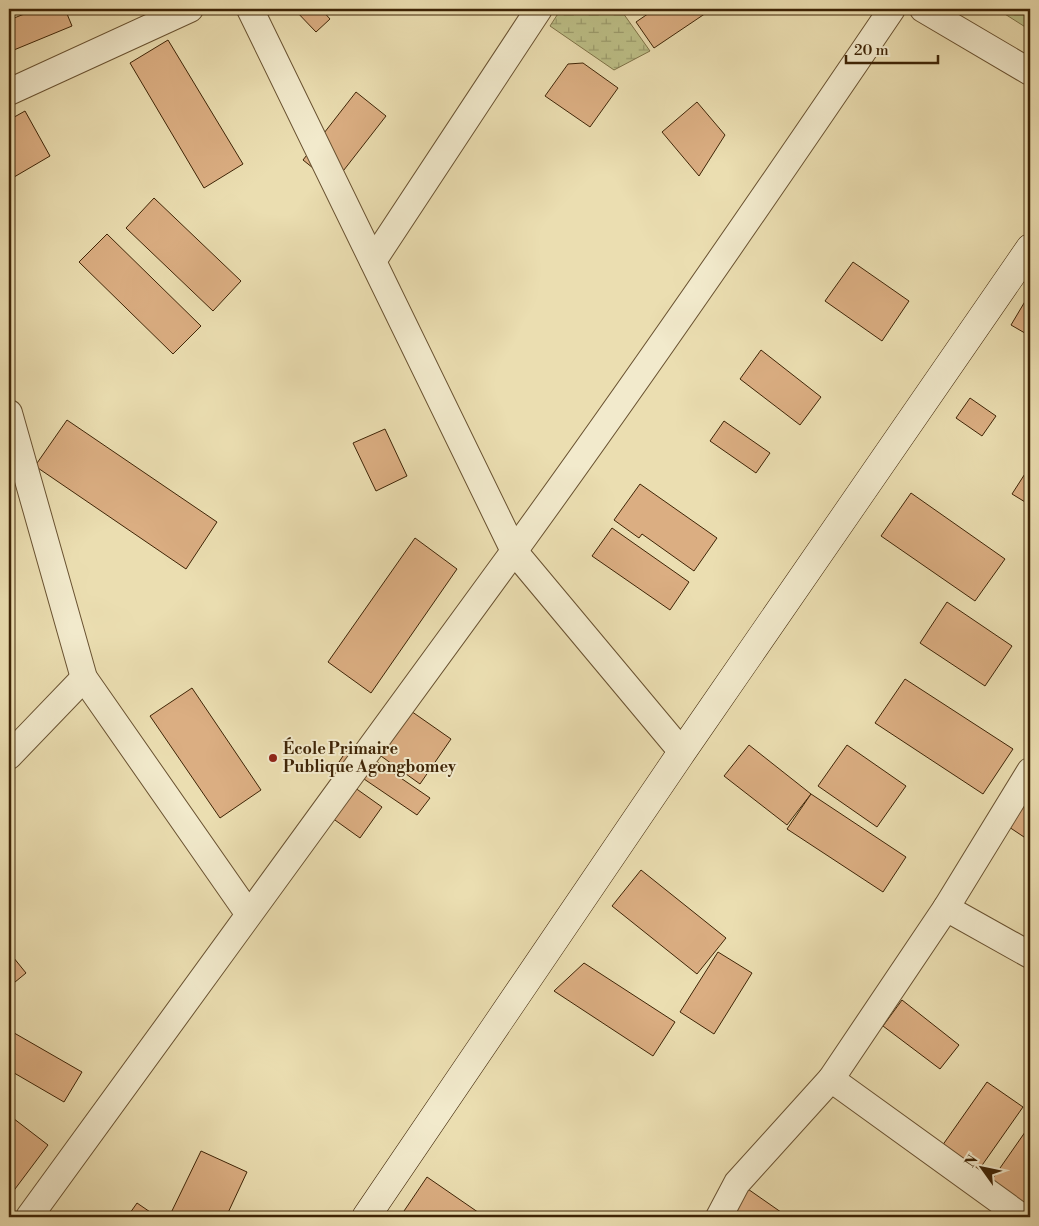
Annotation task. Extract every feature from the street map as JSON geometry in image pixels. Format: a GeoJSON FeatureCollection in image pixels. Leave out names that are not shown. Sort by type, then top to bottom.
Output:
{"type":"FeatureCollection","features":[{"type":"Feature","properties":{"kind":"street"},"geometry":{"type":"LineString","coordinates":[[9,92],[190,9]]}},
{"type":"Feature","properties":{"kind":"street"},"geometry":{"type":"LineString","coordinates":[[250,9],[514,551],[682,752]]}},
{"type":"Feature","properties":{"kind":"street"},"geometry":{"type":"LineString","coordinates":[[373,261],[539,9]]}},
{"type":"Feature","properties":{"kind":"street"},"geometry":{"type":"LineString","coordinates":[[29,1217],[248,913],[514,551],[774,183],[892,9]]}},
{"type":"Feature","properties":{"kind":"street"},"geometry":{"type":"LineString","coordinates":[[923,9],[1030,72]]}},
{"type":"Feature","properties":{"kind":"street"},"geometry":{"type":"LineString","coordinates":[[366,1217],[682,752],[1030,248]]}},
{"type":"Feature","properties":{"kind":"street"},"geometry":{"type":"LineString","coordinates":[[9,413],[84,678],[248,913]]}},
{"type":"Feature","properties":{"kind":"street"},"geometry":{"type":"LineString","coordinates":[[9,756],[84,678]]}},
{"type":"Feature","properties":{"kind":"street"},"geometry":{"type":"LineString","coordinates":[[719,1217],[737,1183],[832,1079],[946,908],[1030,770]]}},
{"type":"Feature","properties":{"kind":"street"},"geometry":{"type":"LineString","coordinates":[[946,908],[1030,955]]}},
{"type":"Feature","properties":{"kind":"street"},"geometry":{"type":"LineString","coordinates":[[832,1079],[1022,1217]]}},
{"type":"Feature","properties":{"kind":"green space"},"geometry":{"type":"Polygon","coordinates":[[[561,9],[630,9],[623,13],[650,51],[614,70],[550,26],[561,9]]]}},
{"type":"Feature","properties":{"kind":"green space"},"geometry":{"type":"Polygon","coordinates":[[[997,9],[1030,9],[1030,30],[997,9]]]}},
{"type":"Feature","properties":{"kind":"building"},"geometry":{"type":"Polygon","coordinates":[[[37,9],[65,9],[72,26],[9,52],[9,20],[37,9]]]}},
{"type":"Feature","properties":{"kind":"building"},"geometry":{"type":"Polygon","coordinates":[[[294,9],[321,9],[330,19],[316,32],[294,9]]]}},
{"type":"Feature","properties":{"kind":"building"},"geometry":{"type":"Polygon","coordinates":[[[655,9],[712,9],[654,48],[636,22],[655,9]]]}},
{"type":"Feature","properties":{"kind":"building"},"geometry":{"type":"Polygon","coordinates":[[[168,40],[243,164],[204,188],[130,63],[168,40]]]}},
{"type":"Feature","properties":{"kind":"building"},"geometry":{"type":"Polygon","coordinates":[[[583,63],[618,88],[590,127],[545,96],[568,64],[583,63]]]}},
{"type":"Feature","properties":{"kind":"building"},"geometry":{"type":"Polygon","coordinates":[[[356,92],[386,116],[333,184],[303,160],[356,92]]]}},
{"type":"Feature","properties":{"kind":"building"},"geometry":{"type":"Polygon","coordinates":[[[697,102],[725,135],[699,176],[662,132],[697,102]]]}},
{"type":"Feature","properties":{"kind":"building"},"geometry":{"type":"Polygon","coordinates":[[[25,111],[50,156],[9,180],[9,120],[25,111]]]}},
{"type":"Feature","properties":{"kind":"building"},"geometry":{"type":"Polygon","coordinates":[[[154,198],[241,281],[213,311],[126,228],[154,198]]]}},
{"type":"Feature","properties":{"kind":"building"},"geometry":{"type":"Polygon","coordinates":[[[107,234],[201,326],[173,354],[79,262],[107,234]]]}},
{"type":"Feature","properties":{"kind":"building"},"geometry":{"type":"Polygon","coordinates":[[[853,262],[909,301],[882,341],[825,301],[853,262]]]}},
{"type":"Feature","properties":{"kind":"building"},"geometry":{"type":"Polygon","coordinates":[[[1030,293],[1030,336],[1011,325],[1030,293]]]}},
{"type":"Feature","properties":{"kind":"building"},"geometry":{"type":"Polygon","coordinates":[[[761,350],[821,397],[800,425],[740,379],[761,350]]]}},
{"type":"Feature","properties":{"kind":"building"},"geometry":{"type":"Polygon","coordinates":[[[970,398],[996,416],[982,436],[956,418],[970,398]]]}},
{"type":"Feature","properties":{"kind":"building"},"geometry":{"type":"Polygon","coordinates":[[[67,420],[217,522],[186,569],[35,466],[67,420]]]}},
{"type":"Feature","properties":{"kind":"building"},"geometry":{"type":"Polygon","coordinates":[[[724,421],[770,453],[756,473],[710,441],[724,421]]]}},
{"type":"Feature","properties":{"kind":"building"},"geometry":{"type":"Polygon","coordinates":[[[385,429],[407,476],[376,491],[353,443],[385,429]]]}},
{"type":"Feature","properties":{"kind":"building"},"geometry":{"type":"Polygon","coordinates":[[[1030,466],[1030,505],[1012,494],[1030,466]]]}},
{"type":"Feature","properties":{"kind":"building"},"geometry":{"type":"Polygon","coordinates":[[[640,484],[717,538],[694,571],[642,534],[639,538],[614,520],[640,484]]]}},
{"type":"Feature","properties":{"kind":"building"},"geometry":{"type":"Polygon","coordinates":[[[911,493],[1005,559],[975,601],[881,536],[911,493]]]}},
{"type":"Feature","properties":{"kind":"building"},"geometry":{"type":"Polygon","coordinates":[[[612,528],[689,582],[670,610],[592,556],[612,528]]]}},
{"type":"Feature","properties":{"kind":"building"},"geometry":{"type":"Polygon","coordinates":[[[415,538],[457,569],[371,693],[328,662],[415,538]]]}},
{"type":"Feature","properties":{"kind":"building"},"geometry":{"type":"Polygon","coordinates":[[[947,602],[1012,646],[985,686],[920,643],[947,602]]]}},
{"type":"Feature","properties":{"kind":"building"},"geometry":{"type":"Polygon","coordinates":[[[905,679],[1013,749],[983,794],[875,723],[905,679]]]}},
{"type":"Feature","properties":{"kind":"building"},"geometry":{"type":"Polygon","coordinates":[[[192,688],[261,790],[220,818],[150,716],[192,688]]]}},
{"type":"Feature","properties":{"kind":"building"},"geometry":{"type":"Polygon","coordinates":[[[398,702],[451,739],[420,784],[367,746],[398,702]]]}},
{"type":"Feature","properties":{"kind":"building"},"geometry":{"type":"Polygon","coordinates":[[[351,744],[430,798],[417,815],[339,762],[351,744]]]}},
{"type":"Feature","properties":{"kind":"building"},"geometry":{"type":"Polygon","coordinates":[[[749,745],[811,794],[787,825],[724,776],[749,745]]]}},
{"type":"Feature","properties":{"kind":"building"},"geometry":{"type":"Polygon","coordinates":[[[847,745],[906,786],[877,827],[818,786],[847,745]]]}},
{"type":"Feature","properties":{"kind":"building"},"geometry":{"type":"Polygon","coordinates":[[[344,780],[382,807],[360,838],[321,810],[344,780]]]}},
{"type":"Feature","properties":{"kind":"building"},"geometry":{"type":"Polygon","coordinates":[[[811,794],[906,857],[883,892],[787,829],[811,794]]]}},
{"type":"Feature","properties":{"kind":"building"},"geometry":{"type":"Polygon","coordinates":[[[1030,796],[1030,841],[1009,827],[1030,796]]]}},
{"type":"Feature","properties":{"kind":"building"},"geometry":{"type":"Polygon","coordinates":[[[641,870],[726,938],[697,974],[612,906],[641,870]]]}},
{"type":"Feature","properties":{"kind":"building"},"geometry":{"type":"Polygon","coordinates":[[[9,952],[26,973],[9,987],[9,952]]]}},
{"type":"Feature","properties":{"kind":"building"},"geometry":{"type":"Polygon","coordinates":[[[718,952],[752,973],[714,1034],[680,1012],[718,952]]]}},
{"type":"Feature","properties":{"kind":"building"},"geometry":{"type":"Polygon","coordinates":[[[584,963],[675,1022],[653,1056],[554,991],[584,963]]]}},
{"type":"Feature","properties":{"kind":"building"},"geometry":{"type":"Polygon","coordinates":[[[902,1000],[959,1045],[940,1069],[883,1026],[902,1000]]]}},
{"type":"Feature","properties":{"kind":"building"},"geometry":{"type":"Polygon","coordinates":[[[9,1030],[82,1072],[64,1102],[9,1070],[9,1030]]]}},
{"type":"Feature","properties":{"kind":"building"},"geometry":{"type":"Polygon","coordinates":[[[987,1082],[1023,1107],[978,1171],[942,1146],[987,1082]]]}},
{"type":"Feature","properties":{"kind":"building"},"geometry":{"type":"Polygon","coordinates":[[[9,1115],[48,1145],[9,1197],[9,1115]]]}},
{"type":"Feature","properties":{"kind":"building"},"geometry":{"type":"Polygon","coordinates":[[[1030,1125],[1030,1193],[1016,1213],[984,1191],[1030,1125]]]}},
{"type":"Feature","properties":{"kind":"building"},"geometry":{"type":"Polygon","coordinates":[[[201,1151],[247,1172],[226,1217],[169,1217],[201,1151]]]}},
{"type":"Feature","properties":{"kind":"building"},"geometry":{"type":"Polygon","coordinates":[[[427,1177],[485,1217],[407,1217],[402,1214],[427,1177]]]}},
{"type":"Feature","properties":{"kind":"building"},"geometry":{"type":"Polygon","coordinates":[[[745,1187],[788,1217],[724,1217],[745,1187]]]}},
{"type":"Feature","properties":{"kind":"building"},"geometry":{"type":"Polygon","coordinates":[[[137,1203],[156,1216],[136,1217],[130,1213],[137,1203]]]}},
{"type":"Feature","properties":{"kind":"place","name":"École Primaire Publique Agongbomey"},"geometry":{"type":"Point","coordinates":[273,758]}}]}
